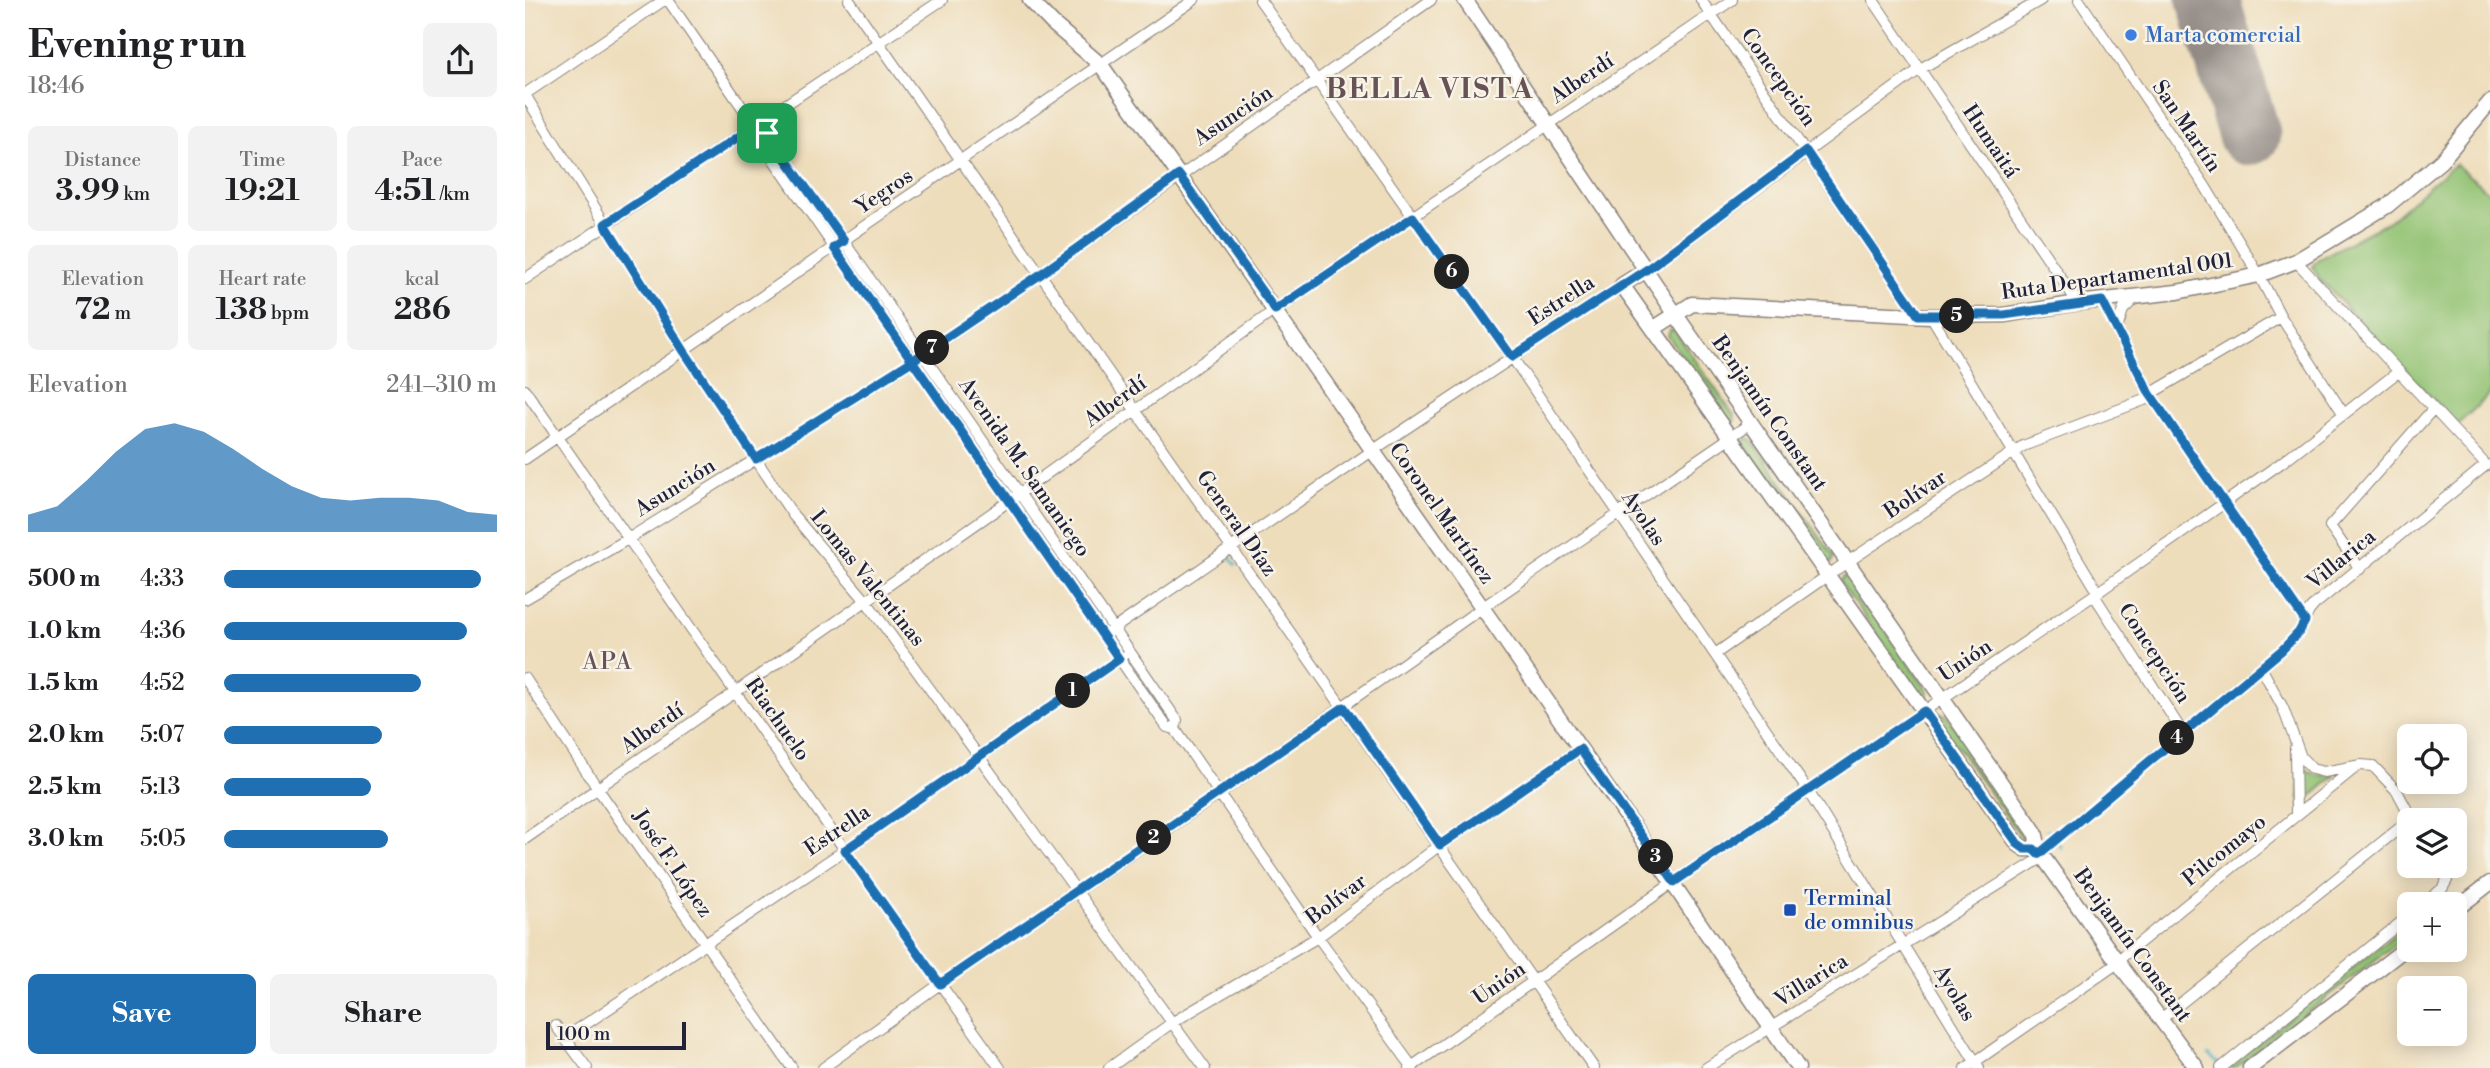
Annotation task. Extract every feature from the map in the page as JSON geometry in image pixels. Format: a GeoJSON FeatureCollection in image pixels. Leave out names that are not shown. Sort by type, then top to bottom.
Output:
{"type":"FeatureCollection","features":[{"type":"Feature","properties":{"kind":"street"},"geometry":{"type":"LineString","coordinates":[[525,95],[666,0]]}},
{"type":"Feature","properties":{"kind":"street","name":"Avenida M. Samaniego"},"geometry":{"type":"LineString","coordinates":[[666,0],[1119,659],[1167,727],[1175,729],[1411,1068]]}},
{"type":"Feature","properties":{"kind":"street","name":"General Díaz"},"geometry":{"type":"LineString","coordinates":[[849,0],[1041,274],[1228,552],[1434,849],[1529,985],[1594,1068]]}},
{"type":"Feature","properties":{"kind":"street"},"geometry":{"type":"LineString","coordinates":[[525,279],[605,224],[757,129],[942,0]]}},
{"type":"Feature","properties":{"kind":"street","name":"Coronel Martínez"},"geometry":{"type":"LineString","coordinates":[[1030,0],[1052,23],[1101,65],[1483,607],[1674,882],[1798,1068]]}},
{"type":"Feature","properties":{"kind":"street","name":"Yegros"},"geometry":{"type":"LineString","coordinates":[[525,459],[1194,0]]}},
{"type":"Feature","properties":{"kind":"street","name":"Ayolas"},"geometry":{"type":"LineString","coordinates":[[1260,0],[1512,357],[1808,791],[1974,1066]]}},
{"type":"Feature","properties":{"kind":"street","name":"Asunción"},"geometry":{"type":"LineString","coordinates":[[525,599],[628,539],[912,361],[1041,274],[1431,0]]}},
{"type":"Feature","properties":{"kind":"street","name":"Benjamín Constant"},"geometry":{"type":"LineString","coordinates":[[1465,0],[1751,423],[1848,562],[1948,695],[2035,832],[2039,853],[2170,1012],[2197,1068]]}},
{"type":"Feature","properties":{"kind":"street","name":"Concepción"},"geometry":{"type":"LineString","coordinates":[[1701,0],[1924,315],[2012,453],[2183,733]]}},
{"type":"Feature","properties":{"kind":"street","name":"Alberdí"},"geometry":{"type":"LineString","coordinates":[[525,839],[1020,494],[1275,310],[1732,0]]}},
{"type":"Feature","properties":{"kind":"street","name":"Humaitá"},"geometry":{"type":"LineString","coordinates":[[1873,0],[2078,303]]}},
{"type":"Feature","properties":{"kind":"street","name":"Estrella"},"geometry":{"type":"LineString","coordinates":[[1103,636],[1372,451],[1646,270],[1920,69],[2041,0]]}},
{"type":"Feature","properties":{"kind":"street","name":"San Martín"},"geometry":{"type":"LineString","coordinates":[[2079,0],[2205,186],[2281,317],[2343,413]]}},
{"type":"Feature","properties":{"kind":"street","name":"Lomas Valentinas"},"geometry":{"type":"LineString","coordinates":[[525,95],[684,351],[793,515],[866,601],[1205,1068]]}},
{"type":"Feature","properties":{"kind":"street","name":"Ruta Departamental 001"},"geometry":{"type":"LineString","coordinates":[[1653,329],[1692,304],[1924,315],[2004,315],[2078,303],[2177,292],[2259,275],[2296,261],[2387,206],[2441,160],[2490,102]]}},
{"type":"Feature","properties":{"kind":"street","name":"Avenida M. Samaniego"},"geometry":{"type":"LineString","coordinates":[[757,129],[771,137],[844,241],[1177,720],[1175,729]]}},
{"type":"Feature","properties":{"kind":"street"},"geometry":{"type":"LineString","coordinates":[[2296,261],[2433,409],[2330,526],[2360,569]]}},
{"type":"Feature","properties":{"kind":"street","name":"Benjamín Constant"},"geometry":{"type":"LineString","coordinates":[[1622,285],[2018,844],[2039,853]]}},
{"type":"Feature","properties":{"kind":"street"},"geometry":{"type":"LineString","coordinates":[[2117,330],[2123,310],[2138,296]]}},
{"type":"Feature","properties":{"kind":"street"},"geometry":{"type":"LineString","coordinates":[[2102,301],[2151,395],[2305,621]]}},
{"type":"Feature","properties":{"kind":"street","name":"Bolívar"},"geometry":{"type":"LineString","coordinates":[[1715,654],[2023,446],[2151,395],[2281,317]]}},
{"type":"Feature","properties":{"kind":"street","name":"Unión"},"geometry":{"type":"LineString","coordinates":[[1411,1068],[1674,882],[2281,463],[2398,372]]}},
{"type":"Feature","properties":{"kind":"street","name":"Riachuelo"},"geometry":{"type":"LineString","coordinates":[[525,390],[1000,1068]]}},
{"type":"Feature","properties":{"kind":"street","name":"Villarica"},"geometry":{"type":"LineString","coordinates":[[1706,1068],[1903,945],[2039,853],[2261,667],[2299,632],[2315,604],[2486,465],[2433,409]]}},
{"type":"Feature","properties":{"kind":"street"},"geometry":{"type":"LineString","coordinates":[[823,1068],[940,984],[1219,794],[1483,607],[1751,423]]}},
{"type":"Feature","properties":{"kind":"street","name":"Estrella"},"geometry":{"type":"LineString","coordinates":[[565,1038],[845,850],[1130,652]]}},
{"type":"Feature","properties":{"kind":"street"},"geometry":{"type":"LineString","coordinates":[[2261,667],[2283,708],[2301,757],[2317,771],[2338,771],[2368,765],[2378,770],[2397,791],[2406,808]]}},
{"type":"Feature","properties":{"kind":"street","name":"José F. López"},"geometry":{"type":"LineString","coordinates":[[525,678],[598,789],[792,1068]]}},
{"type":"Feature","properties":{"kind":"street"},"geometry":{"type":"LineString","coordinates":[[2295,740],[2296,816]]}},
{"type":"Feature","properties":{"kind":"street","name":"Bolívar"},"geometry":{"type":"LineString","coordinates":[[1109,1068],[1173,1022],[1318,937],[1434,849],[1580,749]]}},
{"type":"Feature","properties":{"kind":"street","name":"Pilcomayo"},"geometry":{"type":"LineString","coordinates":[[1974,1066],[2124,957],[2356,767]]}},
{"type":"Feature","properties":{"kind":"street"},"geometry":{"type":"LineString","coordinates":[[2170,1012],[2397,832]]}},
{"type":"Feature","properties":{"kind":"street"},"geometry":{"type":"LineString","coordinates":[[2467,901],[2490,883]]}},
{"type":"Feature","properties":{"kind":"street"},"geometry":{"type":"LineString","coordinates":[[2223,1067],[2397,926]]}},
{"type":"Feature","properties":{"kind":"street"},"geometry":{"type":"LineString","coordinates":[[2250,1068],[2397,955]]}},
{"type":"Feature","properties":{"kind":"street"},"geometry":{"type":"LineString","coordinates":[[557,1026],[587,1068]]}},
{"type":"Feature","properties":{"kind":"green space"},"geometry":{"type":"Polygon","coordinates":[[[2455,164],[2490,193],[2490,394],[2457,425],[2320,279],[2312,267],[2317,260],[2389,221],[2455,164]]]}},
{"type":"Feature","properties":{"kind":"green space"},"geometry":{"type":"Polygon","coordinates":[[[1670,330],[1675,331],[1735,417],[1734,422],[1728,422],[1668,336],[1670,330]]]}},
{"type":"Feature","properties":{"kind":"green space"},"geometry":{"type":"Polygon","coordinates":[[[1746,438],[1751,439],[1834,557],[1831,563],[1827,562],[1743,443],[1746,438]]]}},
{"type":"Feature","properties":{"kind":"green space"},"geometry":{"type":"Polygon","coordinates":[[[1844,576],[1848,577],[1928,691],[1927,695],[1920,696],[1840,582],[1844,576]]]}},
{"type":"Feature","properties":{"kind":"green space"},"geometry":{"type":"Polygon","coordinates":[[[1941,714],[1946,715],[2028,832],[2027,836],[2022,838],[1938,720],[1941,714]]]}},
{"type":"Feature","properties":{"kind":"green space"},"geometry":{"type":"Polygon","coordinates":[[[2299,758],[2309,772],[2324,776],[2336,775],[2300,806],[2299,758]]]}},
{"type":"Feature","properties":{"kind":"green space"},"geometry":{"type":"Polygon","coordinates":[[[2397,932],[2397,943],[2235,1068],[2227,1068],[2397,932]]]}},
{"type":"Feature","properties":{"kind":"waterway"},"geometry":{"type":"LineString","coordinates":[[1227,554],[1236,565]]}},
{"type":"Feature","properties":{"kind":"waterway"},"geometry":{"type":"LineString","coordinates":[[2048,830],[2061,847]]}},
{"type":"Feature","properties":{"kind":"waterway"},"geometry":{"type":"LineString","coordinates":[[2208,1055],[2219,1064]]}},
{"type":"Feature","properties":{"kind":"runway"},"geometry":{"type":"LineString","coordinates":[[2208,0],[2249,134]]}},
{"type":"Feature","properties":{"kind":"place","name":"Marta comercial"},"geometry":{"type":"Point","coordinates":[2131,35]}},
{"type":"Feature","properties":{"kind":"place","name":"Terminal de omnibus"},"geometry":{"type":"Point","coordinates":[1790,910]}},
{"type":"Feature","properties":{"kind":"district","name":"BELLA VISTA"},"geometry":{"type":"Point","coordinates":[1430,88]}},
{"type":"Feature","properties":{"kind":"district","name":"APA"},"geometry":{"type":"Point","coordinates":[608,661]}},
{"type":"Feature","properties":{"kind":"route"},"geometry":{"type":"LineString","coordinates":[[767,133],[760,132],[755,126],[605,224],[684,351],[756,459],[912,361],[1041,274],[1179,175],[1275,310],[1413,217],[1512,357],[1646,270],[1806,151],[1918,315],[2004,315],[2102,301],[2150,394],[2305,621],[2299,632],[2282,650],[2039,854],[2034,849],[2025,849],[2018,844],[1924,711],[1674,882],[1580,749],[1440,845],[1344,707],[940,984],[845,850],[1119,659],[1009,501],[912,361],[873,304],[834,248],[844,241],[767,133]]}}]}
